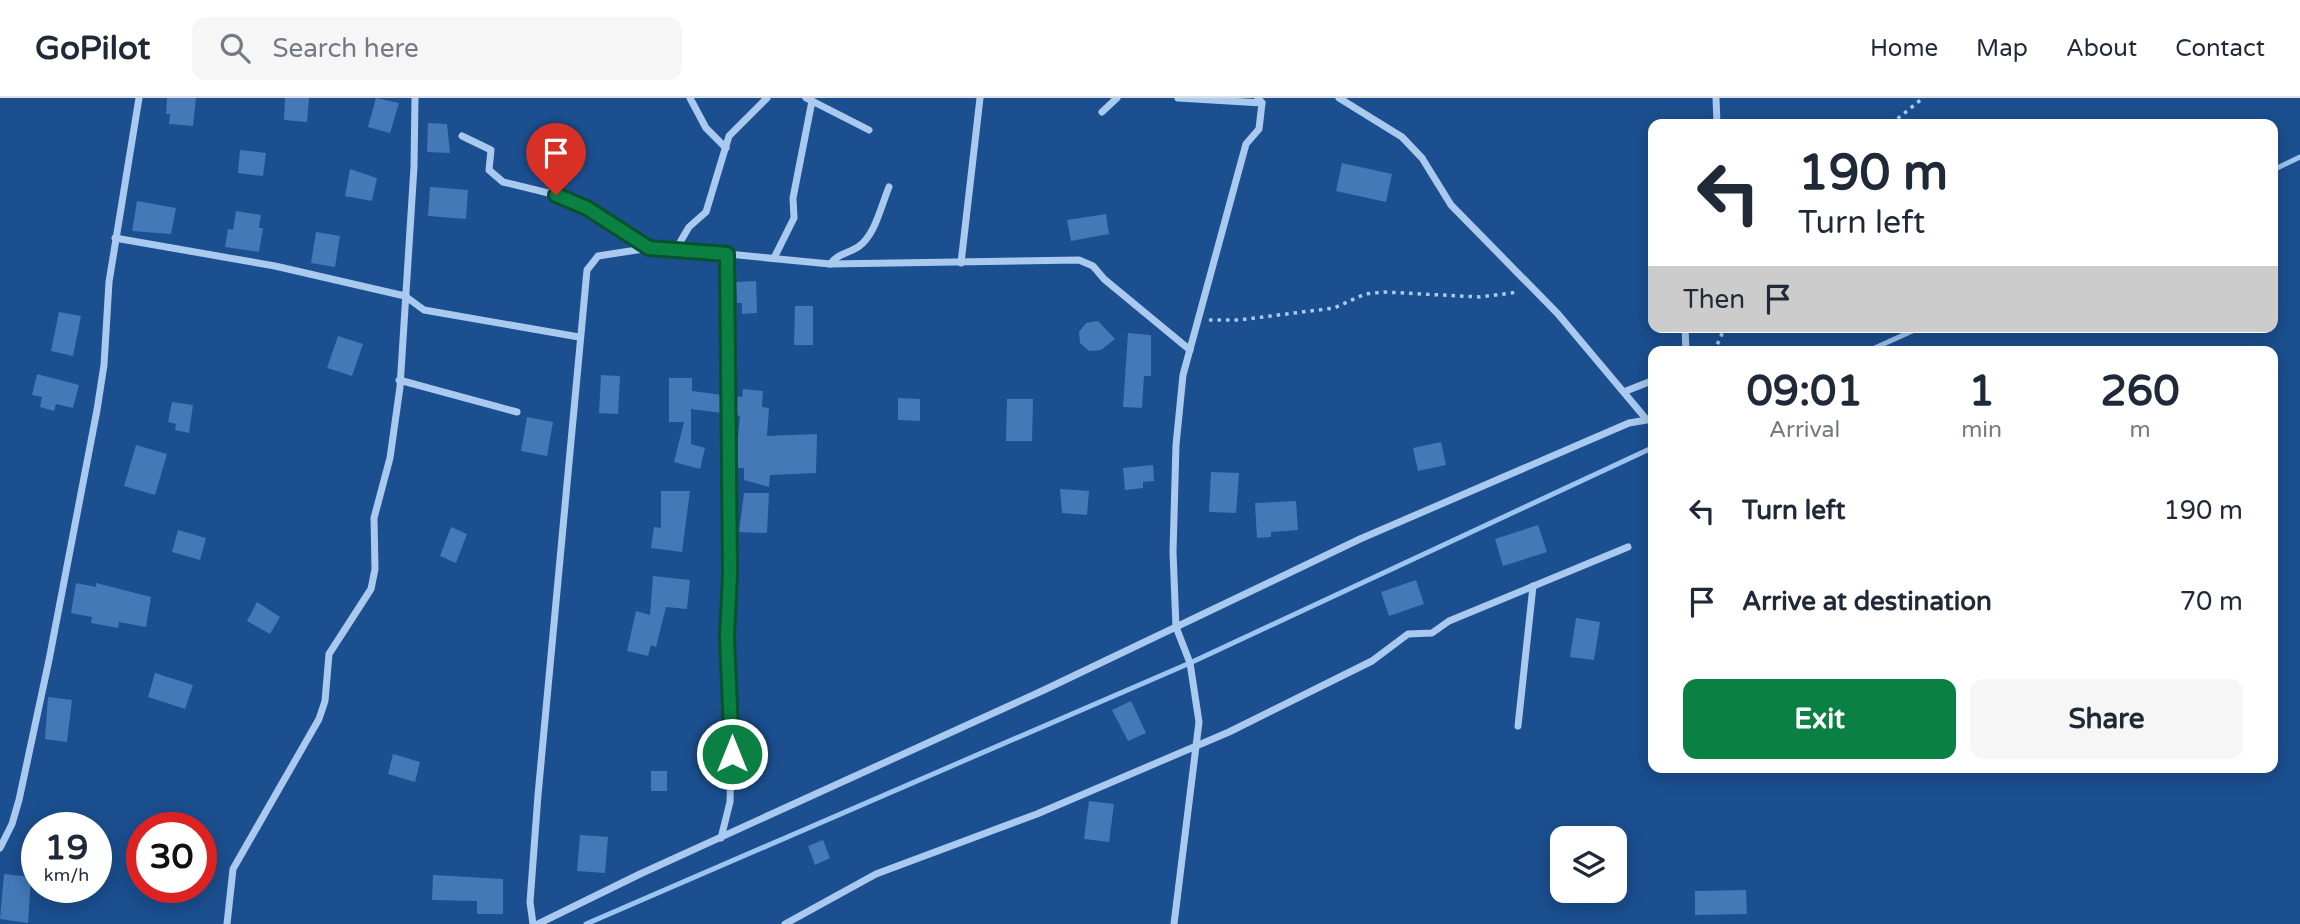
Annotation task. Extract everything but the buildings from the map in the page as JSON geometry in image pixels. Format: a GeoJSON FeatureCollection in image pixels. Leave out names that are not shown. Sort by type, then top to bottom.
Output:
{"type":"FeatureCollection","features":[{"type":"Feature","properties":{"kind":"street"},"geometry":{"type":"LineString","coordinates":[[0,848],[12,824],[19,800],[97,410],[104,365],[115,238],[139,98]]}},
{"type":"Feature","properties":{"kind":"street"},"geometry":{"type":"LineString","coordinates":[[227,924],[233,869],[319,719],[325,701],[329,654],[371,589],[375,557],[374,518],[390,458],[399,380],[414,167],[415,98]]}},
{"type":"Feature","properties":{"kind":"street"},"geometry":{"type":"LineString","coordinates":[[690,98],[706,128],[726,148]]}},
{"type":"Feature","properties":{"kind":"street"},"geometry":{"type":"LineString","coordinates":[[676,249],[689,227],[706,212],[729,136],[767,98]]}},
{"type":"Feature","properties":{"kind":"street"},"geometry":{"type":"LineString","coordinates":[[961,263],[980,98]]}},
{"type":"Feature","properties":{"kind":"street"},"geometry":{"type":"LineString","coordinates":[[1102,112],[1117,98]]}},
{"type":"Feature","properties":{"kind":"street"},"geometry":{"type":"LineString","coordinates":[[1174,924],[1199,722],[1190,663],[1176,627],[1173,552],[1176,445],[1183,375],[1246,144],[1259,129],[1260,100],[1178,98]]}},
{"type":"Feature","properties":{"kind":"street"},"geometry":{"type":"LineString","coordinates":[[1189,350],[1104,279],[1093,266],[1079,260],[830,264],[649,248],[598,256],[587,270],[579,337],[530,902],[536,924],[1360,539],[1629,423],[1647,420],[1626,391],[1535,289],[1451,205],[1422,158],[1402,137],[1339,98]]}},
{"type":"Feature","properties":{"kind":"street"},"geometry":{"type":"LineString","coordinates":[[1716,98],[1717,119]]}},
{"type":"Feature","properties":{"kind":"street"},"geometry":{"type":"LineString","coordinates":[[774,258],[794,218],[793,198],[809,99],[869,131]]}},
{"type":"Feature","properties":{"kind":"street"},"geometry":{"type":"LineString","coordinates":[[462,135],[491,150],[489,170],[503,182],[569,198],[649,248]]}},
{"type":"Feature","properties":{"kind":"street"},"geometry":{"type":"LineString","coordinates":[[830,264],[839,254],[857,248],[868,238],[889,187]]}},
{"type":"Feature","properties":{"kind":"street"},"geometry":{"type":"LineString","coordinates":[[115,238],[275,266],[405,296],[424,310],[579,337]]}},
{"type":"Feature","properties":{"kind":"street"},"geometry":{"type":"LineString","coordinates":[[721,838],[730,802],[732,730],[727,637],[730,574],[727,254]]}},
{"type":"Feature","properties":{"kind":"street"},"geometry":{"type":"LineString","coordinates":[[399,380],[517,412]]}},
{"type":"Feature","properties":{"kind":"street"},"geometry":{"type":"LineString","coordinates":[[1626,391],[1648,382]]}},
{"type":"Feature","properties":{"kind":"street"},"geometry":{"type":"LineString","coordinates":[[785,924],[876,874],[1037,814],[1194,747],[1373,661],[1408,634],[1433,633],[1449,621],[1628,547]]}},
{"type":"Feature","properties":{"kind":"street"},"geometry":{"type":"LineString","coordinates":[[1518,726],[1533,586]]}},
{"type":"Feature","properties":{"kind":"path"},"geometry":{"type":"LineString","coordinates":[[1897,119],[1923,98]]}},
{"type":"Feature","properties":{"kind":"path"},"geometry":{"type":"LineString","coordinates":[[1197,320],[1239,320],[1334,308],[1365,295],[1384,292],[1480,297],[1535,289]]}},
{"type":"Feature","properties":{"kind":"waterway"},"geometry":{"type":"LineString","coordinates":[[2278,168],[2300,157]]}},
{"type":"Feature","properties":{"kind":"waterway"},"geometry":{"type":"LineString","coordinates":[[1879,346],[1908,333]]}},
{"type":"Feature","properties":{"kind":"waterway"},"geometry":{"type":"LineString","coordinates":[[586,924],[1190,663],[1648,450]]}},
{"type":"Feature","properties":{"kind":"route"},"geometry":{"type":"LineString","coordinates":[[556,195],[569,198],[587,208],[649,248],[727,254],[730,574],[727,637],[732,754]]}}]}
